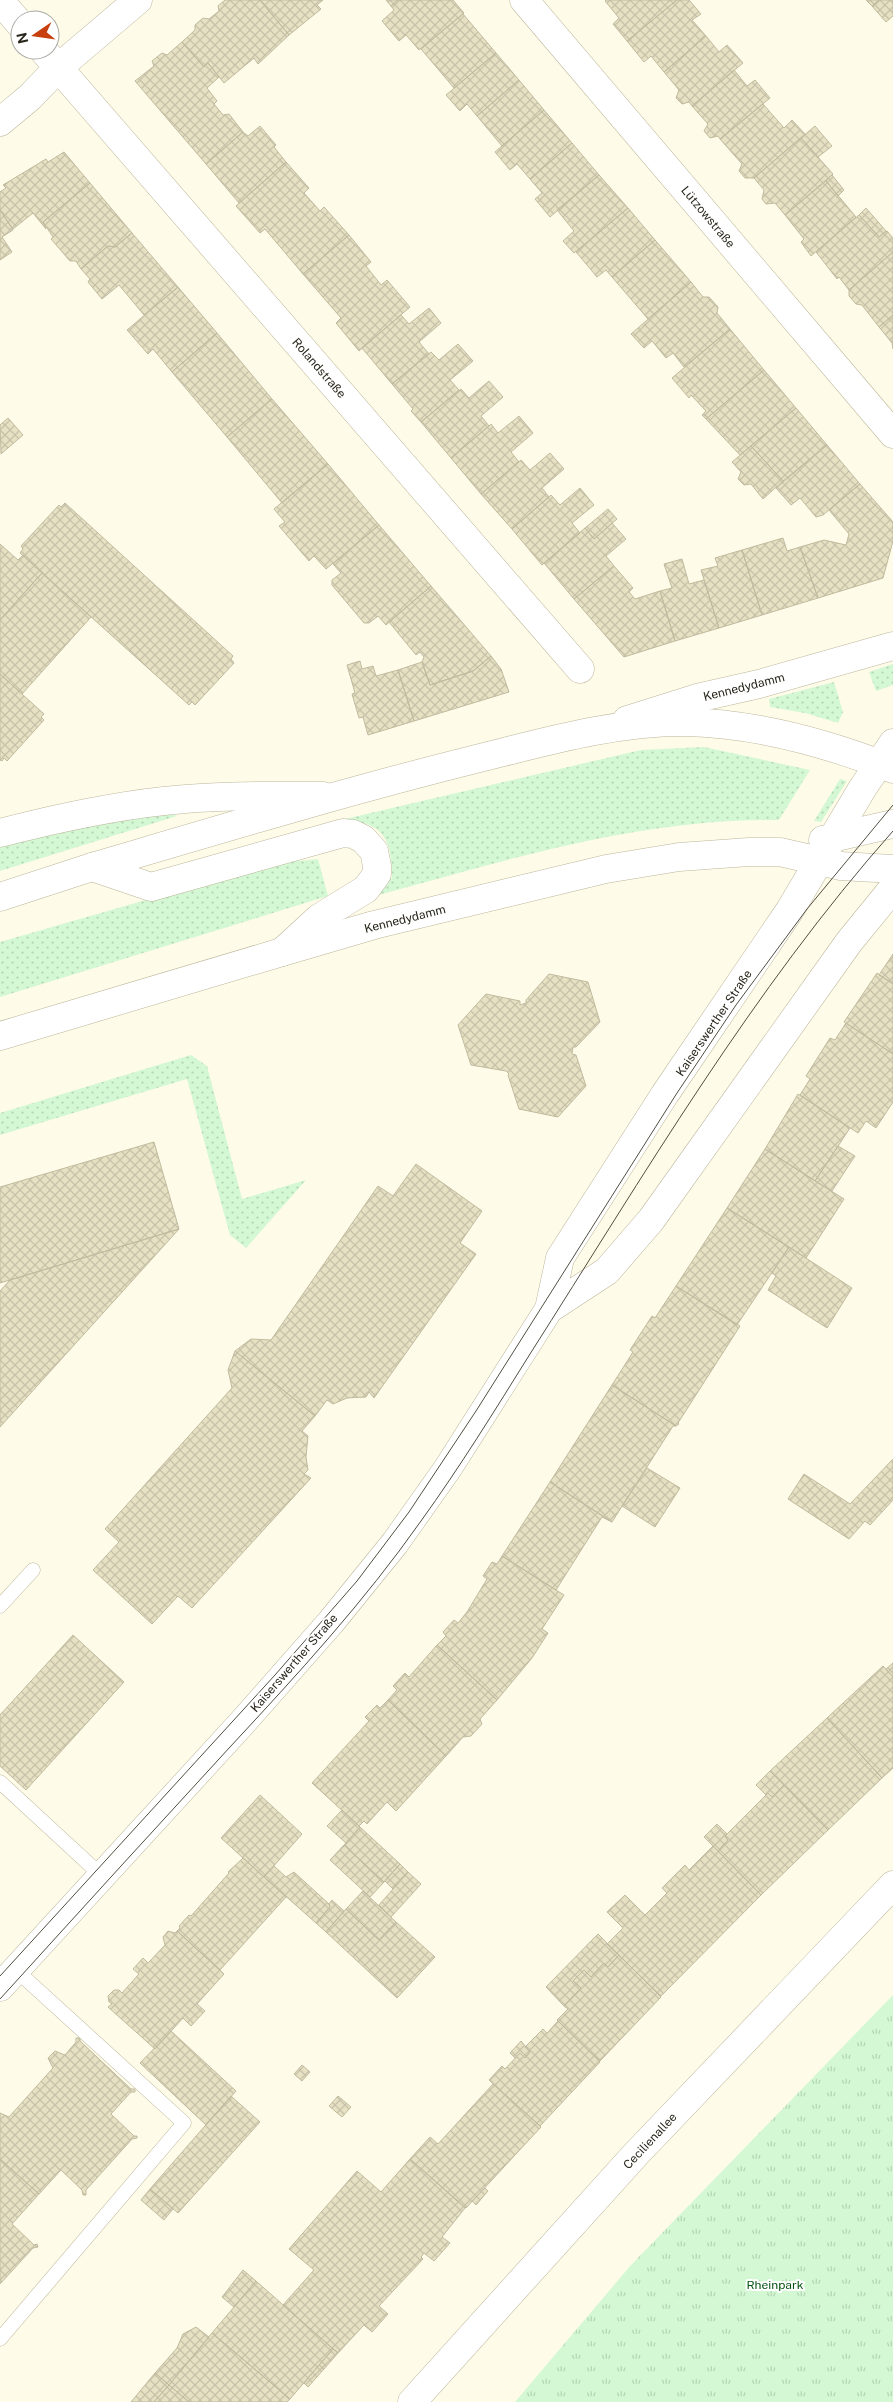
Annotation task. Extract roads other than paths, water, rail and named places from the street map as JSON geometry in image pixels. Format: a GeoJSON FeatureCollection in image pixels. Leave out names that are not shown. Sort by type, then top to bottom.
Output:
{"type":"FeatureCollection","features":[{"type":"Feature","properties":{"kind":"main road"},"geometry":{"type":"LineString","coordinates":[[60,52],[138,0]]}},
{"type":"Feature","properties":{"kind":"main road","name":"Lützowstraße"},"geometry":{"type":"LineString","coordinates":[[524,0],[893,434]]}},
{"type":"Feature","properties":{"kind":"main road"},"geometry":{"type":"LineString","coordinates":[[0,1],[10,12]]}},
{"type":"Feature","properties":{"kind":"main road"},"geometry":{"type":"LineString","coordinates":[[0,122],[30,97],[49,60]]}},
{"type":"Feature","properties":{"kind":"main road","name":"Rolandstraße"},"geometry":{"type":"LineString","coordinates":[[51,60],[580,669]]}},
{"type":"Feature","properties":{"kind":"main road","name":"Kennedydamm"},"geometry":{"type":"LineString","coordinates":[[0,897],[92,867],[334,796],[595,730],[697,698],[768,682],[893,646]]}},
{"type":"Feature","properties":{"kind":"main road","name":"Kennedydamm"},"geometry":{"type":"LineString","coordinates":[[595,730],[681,722],[722,724],[772,732],[818,744],[888,758]]}},
{"type":"Feature","properties":{"kind":"main road","name":"Kaiserswerther Straße"},"geometry":{"type":"LineString","coordinates":[[8,1979],[331,1622],[395,1543],[448,1468],[549,1308],[560,1258],[665,1094],[790,910],[834,836],[888,758]]}},
{"type":"Feature","properties":{"kind":"main road","name":"Kennedydamm"},"geometry":{"type":"LineString","coordinates":[[0,833],[71,815],[164,801],[230,796],[334,796]]}},
{"type":"Feature","properties":{"kind":"main road"},"geometry":{"type":"LineString","coordinates":[[780,852],[834,836],[893,824]]}},
{"type":"Feature","properties":{"kind":"main road"},"geometry":{"type":"LineString","coordinates":[[92,867],[151,887],[332,836],[353,834],[363,839],[374,851],[376,858],[376,874],[372,883],[357,895],[319,918],[282,952]]}},
{"type":"Feature","properties":{"kind":"main road","name":"Kennedydamm"},"geometry":{"type":"LineString","coordinates":[[0,1036],[374,925],[606,869],[679,857],[749,852],[780,852],[841,866],[893,869]]}},
{"type":"Feature","properties":{"kind":"main road","name":"Kaiserswerther Straße"},"geometry":{"type":"LineString","coordinates":[[549,1308],[607,1271],[651,1220],[849,942],[893,888]]}},
{"type":"Feature","properties":{"kind":"main road","name":"Cecilienallee"},"geometry":{"type":"LineString","coordinates":[[412,2402],[643,2147],[893,1885]]}},
{"type":"Feature","properties":{"kind":"lane"},"geometry":{"type":"LineString","coordinates":[[0,1606],[33,1570]]}},
{"type":"Feature","properties":{"kind":"lane"},"geometry":{"type":"LineString","coordinates":[[0,1782],[102,1876]]}},
{"type":"Feature","properties":{"kind":"lane"},"geometry":{"type":"LineString","coordinates":[[0,2339],[184,2123],[8,1979]]}},
{"type":"Feature","properties":{"kind":"tram line"},"geometry":{"type":"LineString","coordinates":[[0,1976],[275,1675],[357,1581],[409,1512],[476,1411],[677,1093],[736,1005],[807,909],[893,805]]}},
{"type":"Feature","properties":{"kind":"tram line"},"geometry":{"type":"LineString","coordinates":[[0,1999],[305,1665],[377,1580],[435,1501],[463,1459],[701,1085],[746,1019],[842,892],[893,831]]}},
{"type":"Feature","properties":{"kind":"park label","name":"Rheinpark"},"geometry":{"type":"Point","coordinates":[775,2285]}}]}
